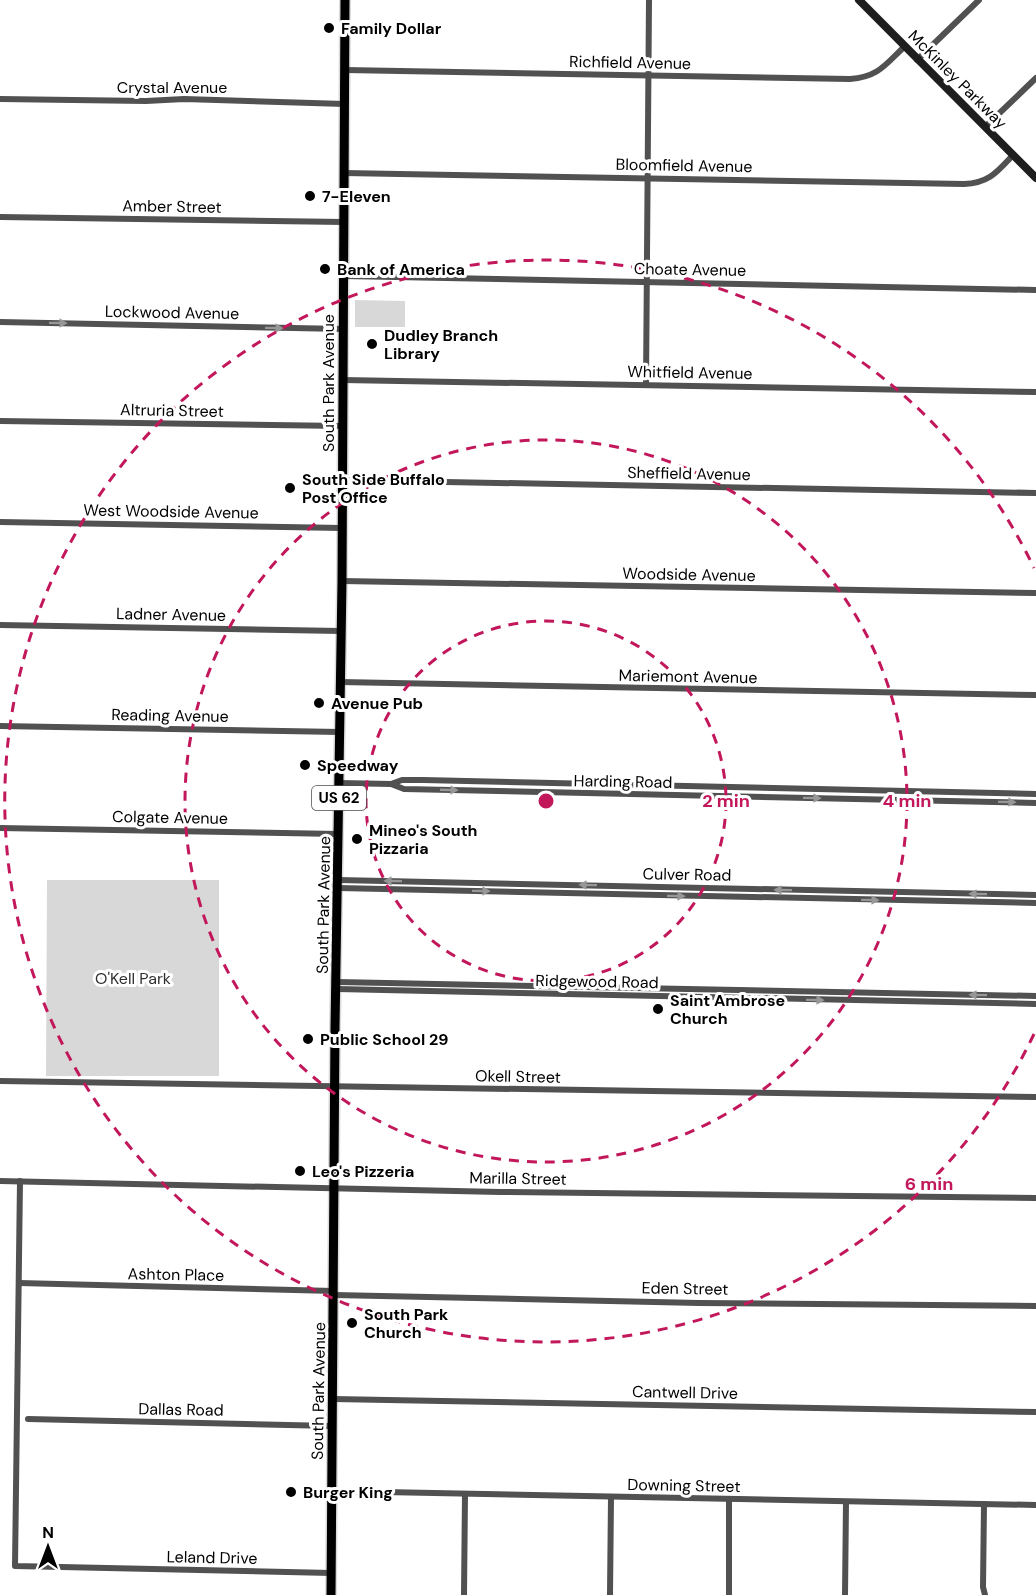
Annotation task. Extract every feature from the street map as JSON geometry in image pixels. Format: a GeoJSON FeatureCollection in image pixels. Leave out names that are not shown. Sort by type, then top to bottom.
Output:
{"type":"FeatureCollection","features":[{"type":"Feature","properties":{"kind":"main road","name":"South Park Avenue"},"geometry":{"type":"LineString","coordinates":[[330,1595],[342,581],[345,0]]}},
{"type":"Feature","properties":{"kind":"street"},"geometry":{"type":"LineString","coordinates":[[646,385],[649,0]]}},
{"type":"Feature","properties":{"kind":"street","name":"McKinley Parkway"},"geometry":{"type":"LineString","coordinates":[[859,0],[1036,178]]}},
{"type":"Feature","properties":{"kind":"street"},"geometry":{"type":"LineString","coordinates":[[917,60],[978,0]]}},
{"type":"Feature","properties":{"kind":"street","name":"Richfield Avenue"},"geometry":{"type":"LineString","coordinates":[[345,70],[850,79],[864,78],[876,73],[904,47]]}},
{"type":"Feature","properties":{"kind":"street"},"geometry":{"type":"LineString","coordinates":[[985,127],[1036,78]]}},
{"type":"Feature","properties":{"kind":"street","name":"Crystal Avenue"},"geometry":{"type":"LineString","coordinates":[[0,99],[183,99],[345,104]]}},
{"type":"Feature","properties":{"kind":"street","name":"Bloomfield Avenue"},"geometry":{"type":"LineString","coordinates":[[344,173],[971,184],[985,181],[994,175],[1013,155]]}},
{"type":"Feature","properties":{"kind":"street","name":"Amber Street"},"geometry":{"type":"LineString","coordinates":[[0,217],[344,222]]}},
{"type":"Feature","properties":{"kind":"street","name":"Choate Avenue"},"geometry":{"type":"LineString","coordinates":[[344,276],[1036,290]]}},
{"type":"Feature","properties":{"kind":"street","name":"Lockwood Avenue"},"geometry":{"type":"LineString","coordinates":[[0,322],[344,329]]}},
{"type":"Feature","properties":{"kind":"street","name":"Whitfield Avenue"},"geometry":{"type":"LineString","coordinates":[[343,380],[1036,392]]}},
{"type":"Feature","properties":{"kind":"street","name":"Altruria Street"},"geometry":{"type":"LineString","coordinates":[[0,421],[343,426]]}},
{"type":"Feature","properties":{"kind":"street","name":"Sheffield Avenue"},"geometry":{"type":"LineString","coordinates":[[342,480],[1036,493]]}},
{"type":"Feature","properties":{"kind":"street","name":"West Woodside Avenue"},"geometry":{"type":"LineString","coordinates":[[0,522],[342,528]]}},
{"type":"Feature","properties":{"kind":"street","name":"Woodside Avenue"},"geometry":{"type":"LineString","coordinates":[[342,581],[1036,593]]}},
{"type":"Feature","properties":{"kind":"street","name":"Ladner Avenue"},"geometry":{"type":"LineString","coordinates":[[0,625],[341,631]]}},
{"type":"Feature","properties":{"kind":"street","name":"Mariemont Avenue"},"geometry":{"type":"LineString","coordinates":[[340,682],[1036,695]]}},
{"type":"Feature","properties":{"kind":"street","name":"Reading Avenue"},"geometry":{"type":"LineString","coordinates":[[0,726],[340,732]]}},
{"type":"Feature","properties":{"kind":"street","name":"Harding Road"},"geometry":{"type":"LineString","coordinates":[[391,784],[402,780],[1036,794]]}},
{"type":"Feature","properties":{"kind":"street"},"geometry":{"type":"LineString","coordinates":[[528,782],[528,792]]}},
{"type":"Feature","properties":{"kind":"street","name":"Harding Road"},"geometry":{"type":"LineString","coordinates":[[339,783],[391,784],[404,789],[1036,803]]}},
{"type":"Feature","properties":{"kind":"street"},"geometry":{"type":"LineString","coordinates":[[615,794],[616,784]]}},
{"type":"Feature","properties":{"kind":"street"},"geometry":{"type":"LineString","coordinates":[[699,786],[699,796]]}},
{"type":"Feature","properties":{"kind":"street"},"geometry":{"type":"LineString","coordinates":[[785,788],[785,798]]}},
{"type":"Feature","properties":{"kind":"street"},"geometry":{"type":"LineString","coordinates":[[872,799],[873,790]]}},
{"type":"Feature","properties":{"kind":"street"},"geometry":{"type":"LineString","coordinates":[[957,792],[957,801]]}},
{"type":"Feature","properties":{"kind":"street","name":"Colgate Avenue"},"geometry":{"type":"LineString","coordinates":[[0,828],[339,834]]}},
{"type":"Feature","properties":{"kind":"street","name":"Culver Road"},"geometry":{"type":"LineString","coordinates":[[338,884],[1036,895]]}},
{"type":"Feature","properties":{"kind":"street","name":"Culver Road"},"geometry":{"type":"LineString","coordinates":[[338,884],[1036,903]]}},
{"type":"Feature","properties":{"kind":"street","name":"Ridgewood Road"},"geometry":{"type":"LineString","coordinates":[[337,986],[574,987],[1036,996]]}},
{"type":"Feature","properties":{"kind":"street"},"geometry":{"type":"LineString","coordinates":[[574,987],[574,994]]}},
{"type":"Feature","properties":{"kind":"street","name":"Ridgewood Road"},"geometry":{"type":"LineString","coordinates":[[462,988],[574,994],[1036,1004]]}},
{"type":"Feature","properties":{"kind":"street"},"geometry":{"type":"LineString","coordinates":[[682,997],[683,989]]}},
{"type":"Feature","properties":{"kind":"street"},"geometry":{"type":"LineString","coordinates":[[790,991],[790,999]]}},
{"type":"Feature","properties":{"kind":"street"},"geometry":{"type":"LineString","coordinates":[[902,993],[902,1002]]}},
{"type":"Feature","properties":{"kind":"street"},"geometry":{"type":"LineString","coordinates":[[1012,996],[1012,1004]]}},
{"type":"Feature","properties":{"kind":"street","name":"Okell Street"},"geometry":{"type":"LineString","coordinates":[[0,1081],[1036,1097]]}},
{"type":"Feature","properties":{"kind":"street","name":"Marilla Street"},"geometry":{"type":"LineString","coordinates":[[0,1181],[678,1194],[1036,1198]]}},
{"type":"Feature","properties":{"kind":"street"},"geometry":{"type":"LineString","coordinates":[[19,1283],[20,1181]]}},
{"type":"Feature","properties":{"kind":"street","name":"Ashton Place"},"geometry":{"type":"LineString","coordinates":[[19,1283],[334,1293]]}},
{"type":"Feature","properties":{"kind":"street","name":"Leland Drive"},"geometry":{"type":"LineString","coordinates":[[19,1283],[15,1566],[331,1573]]}},
{"type":"Feature","properties":{"kind":"street","name":"Eden Street"},"geometry":{"type":"LineString","coordinates":[[334,1293],[699,1303],[1036,1306]]}},
{"type":"Feature","properties":{"kind":"street","name":"Cantwell Drive"},"geometry":{"type":"LineString","coordinates":[[333,1399],[1036,1412]]}},
{"type":"Feature","properties":{"kind":"street","name":"Dallas Road"},"geometry":{"type":"LineString","coordinates":[[28,1419],[332,1426]]}},
{"type":"Feature","properties":{"kind":"street","name":"Downing Street"},"geometry":{"type":"LineString","coordinates":[[332,1491],[1036,1505]]}},
{"type":"Feature","properties":{"kind":"street"},"geometry":{"type":"LineString","coordinates":[[464,1595],[465,1494]]}},
{"type":"Feature","properties":{"kind":"street"},"geometry":{"type":"LineString","coordinates":[[610,1595],[611,1497]]}},
{"type":"Feature","properties":{"kind":"street"},"geometry":{"type":"LineString","coordinates":[[729,1499],[729,1595]]}},
{"type":"Feature","properties":{"kind":"street"},"geometry":{"type":"LineString","coordinates":[[845,1595],[846,1502]]}},
{"type":"Feature","properties":{"kind":"street"},"geometry":{"type":"LineString","coordinates":[[984,1504],[984,1595]]}},
{"type":"Feature","properties":{"kind":"green space"},"geometry":{"type":"Polygon","coordinates":[[[355,300],[405,301],[405,327],[355,327],[355,300]]]}},
{"type":"Feature","properties":{"kind":"green space","name":"O'Kell Park"},"geometry":{"type":"Polygon","coordinates":[[[47,880],[219,880],[219,1076],[46,1076],[47,880]]]}},
{"type":"Feature","properties":{"kind":"place","name":"Family Dollar"},"geometry":{"type":"Point","coordinates":[329,28]}},
{"type":"Feature","properties":{"kind":"place","name":"7-Eleven"},"geometry":{"type":"Point","coordinates":[310,196]}},
{"type":"Feature","properties":{"kind":"place","name":"Bank of America"},"geometry":{"type":"Point","coordinates":[325,269]}},
{"type":"Feature","properties":{"kind":"place","name":"Dudley Branch Library"},"geometry":{"type":"Point","coordinates":[372,344]}},
{"type":"Feature","properties":{"kind":"place","name":"South Side Buffalo Post Office"},"geometry":{"type":"Point","coordinates":[290,488]}},
{"type":"Feature","properties":{"kind":"place","name":"Avenue Pub"},"geometry":{"type":"Point","coordinates":[319,703]}},
{"type":"Feature","properties":{"kind":"place","name":"Speedway"},"geometry":{"type":"Point","coordinates":[305,765]}},
{"type":"Feature","properties":{"kind":"place","name":"Mineo's South Pizzaria"},"geometry":{"type":"Point","coordinates":[357,839]}},
{"type":"Feature","properties":{"kind":"place","name":"Saint Ambrose Church"},"geometry":{"type":"Point","coordinates":[658,1009]}},
{"type":"Feature","properties":{"kind":"place","name":"Public School 29"},"geometry":{"type":"Point","coordinates":[308,1039]}},
{"type":"Feature","properties":{"kind":"place","name":"Leo's Pizzeria"},"geometry":{"type":"Point","coordinates":[300,1171]}},
{"type":"Feature","properties":{"kind":"place","name":"South Park Church"},"geometry":{"type":"Point","coordinates":[352,1323]}},
{"type":"Feature","properties":{"kind":"place","name":"Burger King"},"geometry":{"type":"Point","coordinates":[291,1492]}}]}
